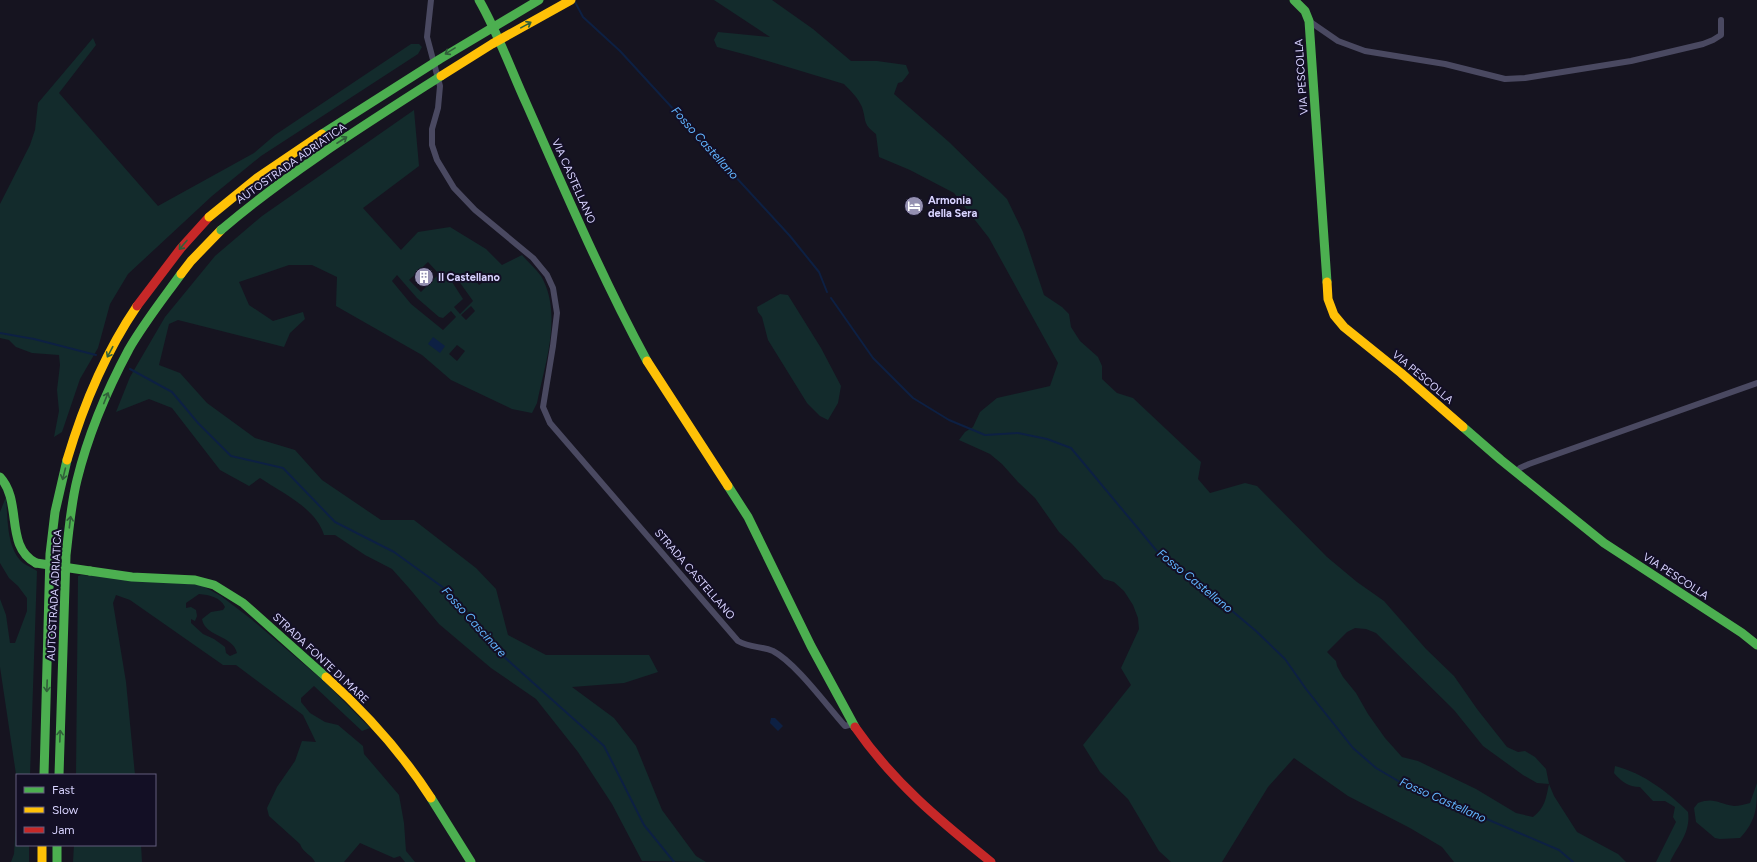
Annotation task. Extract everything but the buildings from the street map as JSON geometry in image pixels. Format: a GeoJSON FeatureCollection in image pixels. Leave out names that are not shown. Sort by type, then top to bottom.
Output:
{"type":"FeatureCollection","features":[{"type":"Feature","properties":{"kind":"main road","name":"VIA CASTELLANO"},"geometry":{"type":"LineString","coordinates":[[479,0],[489,17],[509,66],[616,304],[651,369]]}},
{"type":"Feature","properties":{"kind":"main road","name":"AUTOSTRADA ADRIATICA"},"geometry":{"type":"LineString","coordinates":[[44,774],[52,534],[59,493],[68,456],[90,395],[125,324],[149,287],[182,245],[209,217],[238,191],[268,168],[402,81],[484,31],[539,0]]}},
{"type":"Feature","properties":{"kind":"main road","name":"AUTOSTRADA ADRIATICA"},"geometry":{"type":"LineString","coordinates":[[59,774],[66,555],[70,518],[77,480],[88,442],[119,370],[129,349],[150,316],[191,261],[221,230],[249,206],[280,183],[407,98],[492,44],[571,0]]}},
{"type":"Feature","properties":{"kind":"main road"},"geometry":{"type":"LineString","coordinates":[[1294,0],[1305,11],[1310,21]]}},
{"type":"Feature","properties":{"kind":"main road","name":"VIA PESCOLLA"},"geometry":{"type":"LineString","coordinates":[[1310,21],[1328,295],[1334,315],[1344,327],[1401,372],[1516,472],[1604,543],[1742,633],[1757,645]]}},
{"type":"Feature","properties":{"kind":"main road","name":"STRADA CASTELLANO"},"geometry":{"type":"LineString","coordinates":[[651,369],[748,517],[811,646],[853,724],[890,772],[917,799],[943,823],[992,862]]}},
{"type":"Feature","properties":{"kind":"main road","name":"STRADA FONTE DI MARE"},"geometry":{"type":"LineString","coordinates":[[0,477],[7,485],[10,492],[16,527],[23,554],[36,563],[132,577],[195,580],[214,585],[243,603],[326,676],[380,730],[431,797],[471,862]]}},
{"type":"Feature","properties":{"kind":"main road"},"geometry":{"type":"LineString","coordinates":[[42,846],[42,862]]}},
{"type":"Feature","properties":{"kind":"main road"},"geometry":{"type":"LineString","coordinates":[[57,846],[57,862]]}},
{"type":"Feature","properties":{"kind":"street","name":"STRADA CASTELLANO"},"geometry":{"type":"LineString","coordinates":[[431,0],[427,37],[440,86],[438,108],[432,129],[432,145],[437,160],[454,188],[475,210],[533,258],[547,275],[553,288],[557,313],[543,407],[550,424],[738,641],[747,646],[764,648],[773,651],[785,660],[814,689],[845,726],[853,724]]}},
{"type":"Feature","properties":{"kind":"street"},"geometry":{"type":"LineString","coordinates":[[1310,21],[1338,41],[1365,51],[1445,64],[1505,79],[1512,79],[1631,61],[1703,44],[1721,35],[1721,20]]}},
{"type":"Feature","properties":{"kind":"street"},"geometry":{"type":"LineString","coordinates":[[1516,472],[1520,468],[1536,462],[1757,383]]}},
{"type":"Feature","properties":{"kind":"green space"},"geometry":{"type":"Polygon","coordinates":[[[714,0],[772,0],[813,29],[851,61],[877,61],[906,65],[909,73],[902,82],[898,83],[894,94],[949,142],[1007,199],[1023,232],[1044,295],[1062,307],[1069,314],[1071,327],[1080,341],[1098,357],[1102,366],[1102,379],[1117,393],[1133,398],[1201,462],[1198,479],[1210,493],[1245,483],[1257,486],[1327,557],[1357,582],[1384,601],[1426,649],[1454,676],[1477,709],[1507,747],[1518,752],[1525,751],[1535,757],[1546,769],[1549,784],[1554,796],[1577,832],[1618,854],[1626,862],[1454,862],[1442,847],[1410,828],[1348,796],[1294,758],[1268,787],[1222,862],[1171,862],[1159,851],[1128,799],[1100,772],[1083,745],[1131,685],[1121,668],[1139,629],[1138,618],[1133,605],[1124,591],[1114,582],[1104,579],[1059,532],[1035,498],[1002,464],[990,454],[959,440],[965,432],[973,427],[980,412],[997,398],[1050,386],[1058,363],[989,238],[954,193],[910,170],[879,157],[876,134],[867,125],[862,107],[852,92],[844,84],[717,47],[714,40],[718,32],[770,37],[714,0]],[[1355,628],[1347,632],[1327,652],[1336,661],[1343,677],[1356,693],[1368,714],[1385,738],[1402,757],[1418,761],[1476,789],[1516,813],[1533,817],[1543,806],[1549,784],[1537,783],[1523,775],[1483,746],[1454,710],[1376,633],[1366,629],[1355,628]]]}},
{"type":"Feature","properties":{"kind":"green space"},"geometry":{"type":"Polygon","coordinates":[[[93,38],[96,45],[59,93],[158,206],[254,153],[275,135],[411,44],[419,44],[422,47],[418,54],[261,156],[212,196],[128,274],[110,304],[98,348],[80,379],[62,432],[54,437],[59,411],[57,390],[60,365],[59,355],[32,353],[16,347],[9,340],[0,338],[0,204],[30,145],[35,130],[38,103],[93,38]]]}},
{"type":"Feature","properties":{"kind":"green space"},"geometry":{"type":"Polygon","coordinates":[[[414,110],[419,166],[363,208],[401,250],[418,232],[450,227],[486,249],[502,265],[522,255],[541,276],[551,306],[552,322],[548,355],[537,403],[532,413],[512,409],[451,380],[422,355],[336,306],[337,277],[312,265],[289,265],[239,282],[249,305],[273,321],[303,312],[305,319],[290,333],[284,347],[178,320],[169,324],[159,365],[180,373],[207,403],[255,438],[295,450],[322,480],[381,520],[414,520],[476,568],[496,589],[508,635],[546,655],[649,655],[658,672],[624,683],[572,687],[614,718],[636,746],[662,810],[696,856],[706,862],[642,861],[612,804],[578,752],[536,699],[491,668],[439,624],[392,569],[365,555],[335,535],[324,535],[320,525],[306,509],[260,478],[249,486],[220,470],[172,408],[149,399],[116,412],[130,377],[165,317],[215,256],[262,216],[414,110]],[[428,262],[409,280],[421,292],[439,274],[428,262]],[[451,270],[447,274],[463,299],[454,307],[460,314],[473,301],[451,270]],[[480,273],[474,278],[479,285],[485,281],[480,273]],[[397,275],[392,281],[411,304],[443,330],[456,317],[451,311],[443,318],[439,317],[417,298],[397,275]],[[471,306],[461,315],[466,320],[475,311],[471,306]],[[457,345],[449,354],[457,361],[465,351],[457,345]]]}},
{"type":"Feature","properties":{"kind":"green space"},"geometry":{"type":"Polygon","coordinates":[[[780,294],[788,295],[821,348],[841,386],[838,403],[828,420],[820,416],[807,403],[768,340],[762,317],[758,312],[757,307],[780,294]]]}},
{"type":"Feature","properties":{"kind":"green space"},"geometry":{"type":"Polygon","coordinates":[[[6,497],[9,532],[13,549],[17,557],[23,563],[37,571],[30,774],[16,774],[0,667],[0,599],[6,615],[10,643],[15,643],[27,611],[27,598],[18,586],[9,578],[0,563],[0,512],[6,497]]]}},
{"type":"Feature","properties":{"kind":"green space"},"geometry":{"type":"Polygon","coordinates":[[[81,575],[201,585],[221,596],[251,619],[326,683],[370,728],[362,731],[314,686],[301,698],[301,702],[310,713],[325,722],[338,725],[363,746],[364,754],[399,795],[404,823],[406,851],[415,862],[405,862],[400,856],[394,858],[360,843],[344,862],[315,862],[300,844],[269,816],[267,808],[277,787],[295,761],[302,741],[316,742],[303,715],[236,665],[223,665],[130,600],[116,595],[113,603],[126,682],[135,774],[76,774],[78,576],[81,575]],[[199,594],[186,603],[186,608],[191,607],[196,610],[197,616],[195,621],[191,619],[191,623],[203,634],[214,639],[225,647],[226,653],[230,656],[237,653],[234,647],[225,639],[208,629],[204,625],[202,619],[211,612],[223,610],[225,607],[220,601],[211,596],[199,594]]]}},
{"type":"Feature","properties":{"kind":"green space"},"geometry":{"type":"Polygon","coordinates":[[[1615,766],[1645,778],[1672,797],[1688,812],[1688,826],[1686,832],[1670,862],[1656,862],[1676,822],[1673,817],[1675,807],[1665,801],[1653,801],[1640,787],[1632,786],[1619,779],[1614,773],[1615,766]]]}},
{"type":"Feature","properties":{"kind":"green space"},"geometry":{"type":"Polygon","coordinates":[[[1757,783],[1755,813],[1750,825],[1740,838],[1715,838],[1696,822],[1694,808],[1698,803],[1713,801],[1734,806],[1750,803],[1757,783]]]}},
{"type":"Feature","properties":{"kind":"green space"},"geometry":{"type":"Polygon","coordinates":[[[16,824],[16,846],[29,846],[29,862],[11,862],[14,854],[16,824]]]}},
{"type":"Feature","properties":{"kind":"green space"},"geometry":{"type":"Polygon","coordinates":[[[74,846],[141,846],[142,862],[73,862],[74,846]]]}},
{"type":"Feature","properties":{"kind":"water"},"geometry":{"type":"Polygon","coordinates":[[[433,337],[445,346],[440,353],[428,344],[433,337]]]}},
{"type":"Feature","properties":{"kind":"water"},"geometry":{"type":"Polygon","coordinates":[[[771,718],[775,718],[783,726],[778,731],[770,723],[771,718]]]}},
{"type":"Feature","properties":{"kind":"waterway","name":"Fosso Castellano"},"geometry":{"type":"LineString","coordinates":[[575,2],[583,17],[620,51],[790,236],[819,272],[827,292]]}},
{"type":"Feature","properties":{"kind":"waterway","name":"Fosso Castellano"},"geometry":{"type":"LineString","coordinates":[[831,298],[873,358],[913,398],[949,420],[985,435],[1018,433],[1047,439],[1071,448],[1156,550],[1192,581],[1218,599],[1256,631],[1285,659],[1306,689],[1353,748],[1376,768],[1400,782],[1559,850],[1573,862]]}},
{"type":"Feature","properties":{"kind":"waterway","name":"Fosso Cascinare"},"geometry":{"type":"LineString","coordinates":[[0,333],[34,339],[96,355]]}},
{"type":"Feature","properties":{"kind":"waterway","name":"Fosso Cascinare"},"geometry":{"type":"LineString","coordinates":[[130,369],[172,392],[198,423],[231,456],[283,468],[335,522],[394,552],[448,591],[492,646],[604,746],[644,825],[674,862]]}},
{"type":"Feature","properties":{"kind":"traffic: fast"},"geometry":{"type":"LineString","coordinates":[[479,0],[498,38],[584,234],[630,330],[647,361]]}},
{"type":"Feature","properties":{"kind":"traffic: fast"},"geometry":{"type":"LineString","coordinates":[[322,134],[440,59],[539,0]]}},
{"type":"Feature","properties":{"kind":"traffic: fast"},"geometry":{"type":"LineString","coordinates":[[1294,0],[1305,11],[1309,21],[1327,282]]}},
{"type":"Feature","properties":{"kind":"traffic: fast"},"geometry":{"type":"LineString","coordinates":[[221,230],[301,168],[441,76]]}},
{"type":"Feature","properties":{"kind":"traffic: fast"},"geometry":{"type":"LineString","coordinates":[[59,774],[66,555],[75,489],[81,463],[92,430],[129,349],[181,274]]}},
{"type":"Feature","properties":{"kind":"traffic: fast"},"geometry":{"type":"LineString","coordinates":[[1463,427],[1501,460],[1604,543],[1742,633],[1757,645]]}},
{"type":"Feature","properties":{"kind":"traffic: fast"},"geometry":{"type":"LineString","coordinates":[[44,774],[50,554],[55,512],[67,460]]}},
{"type":"Feature","properties":{"kind":"traffic: fast"},"geometry":{"type":"LineString","coordinates":[[0,477],[7,487],[11,499],[20,546],[26,555],[36,563]]}},
{"type":"Feature","properties":{"kind":"traffic: fast"},"geometry":{"type":"LineString","coordinates":[[728,486],[748,517],[811,646],[855,727]]}},
{"type":"Feature","properties":{"kind":"traffic: fast"},"geometry":{"type":"LineString","coordinates":[[36,563],[90,571]]}},
{"type":"Feature","properties":{"kind":"traffic: fast"},"geometry":{"type":"LineString","coordinates":[[90,571],[132,577],[195,580],[214,585],[243,603],[326,677]]}},
{"type":"Feature","properties":{"kind":"traffic: fast"},"geometry":{"type":"LineString","coordinates":[[431,798],[471,862]]}},
{"type":"Feature","properties":{"kind":"traffic: fast"},"geometry":{"type":"LineString","coordinates":[[57,846],[57,862]]}},
{"type":"Feature","properties":{"kind":"traffic: slow"},"geometry":{"type":"LineString","coordinates":[[441,76],[492,44],[571,0]]}},
{"type":"Feature","properties":{"kind":"traffic: slow"},"geometry":{"type":"LineString","coordinates":[[209,217],[257,178],[322,134]]}},
{"type":"Feature","properties":{"kind":"traffic: slow"},"geometry":{"type":"LineString","coordinates":[[181,274],[191,261],[221,230]]}},
{"type":"Feature","properties":{"kind":"traffic: slow"},"geometry":{"type":"LineString","coordinates":[[1327,282],[1328,299],[1334,315],[1344,327],[1401,373],[1463,427]]}},
{"type":"Feature","properties":{"kind":"traffic: slow"},"geometry":{"type":"LineString","coordinates":[[67,460],[80,420],[96,380],[115,342],[137,306]]}},
{"type":"Feature","properties":{"kind":"traffic: slow"},"geometry":{"type":"LineString","coordinates":[[647,361],[728,486]]}},
{"type":"Feature","properties":{"kind":"traffic: slow"},"geometry":{"type":"LineString","coordinates":[[326,677],[383,734],[396,749],[431,798]]}},
{"type":"Feature","properties":{"kind":"traffic: slow"},"geometry":{"type":"LineString","coordinates":[[42,846],[42,862]]}},
{"type":"Feature","properties":{"kind":"traffic: jam"},"geometry":{"type":"LineString","coordinates":[[137,306],[181,248],[209,217]]}},
{"type":"Feature","properties":{"kind":"traffic: jam"},"geometry":{"type":"LineString","coordinates":[[855,727],[901,783],[953,831],[991,862]]}},
{"type":"Feature","properties":{"kind":"place","name":"Armonia della Sera"},"geometry":{"type":"Point","coordinates":[914,206]}},
{"type":"Feature","properties":{"kind":"place","name":"Il Castellano"},"geometry":{"type":"Point","coordinates":[424,277]}}]}
